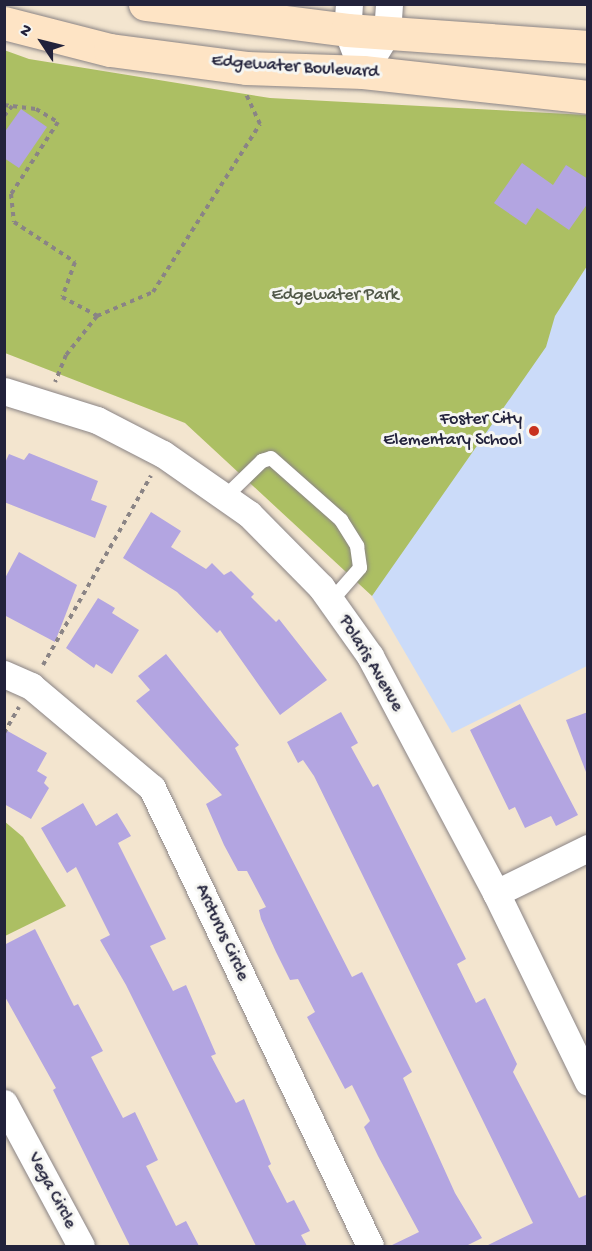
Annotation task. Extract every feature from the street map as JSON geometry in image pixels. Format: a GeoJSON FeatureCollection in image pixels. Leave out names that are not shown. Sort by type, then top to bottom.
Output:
{"type":"FeatureCollection","features":[{"type":"Feature","properties":{"kind":"main road"},"geometry":{"type":"LineString","coordinates":[[145,4],[388,19],[588,47]]}},
{"type":"Feature","properties":{"kind":"main road","name":"Edgewater Boulevard"},"geometry":{"type":"LineString","coordinates":[[4,23],[110,50],[246,68],[363,72],[588,97]]}},
{"type":"Feature","properties":{"kind":"street"},"geometry":{"type":"LineString","coordinates":[[348,17],[363,72]]}},
{"type":"Feature","properties":{"kind":"street"},"geometry":{"type":"LineString","coordinates":[[363,72],[388,19]]}},
{"type":"Feature","properties":{"kind":"street","name":"Polaris Avenue"},"geometry":{"type":"LineString","coordinates":[[4,391],[51,403],[97,420],[163,454],[249,514],[331,600],[370,656],[496,893],[588,1082]]}},
{"type":"Feature","properties":{"kind":"street","name":"Arcturus Circle"},"geometry":{"type":"LineString","coordinates":[[4,674],[31,686],[152,788],[370,1246]]}},
{"type":"Feature","properties":{"kind":"street"},"geometry":{"type":"LineString","coordinates":[[496,893],[588,848]]}},
{"type":"Feature","properties":{"kind":"street","name":"Vega Circle"},"geometry":{"type":"LineString","coordinates":[[4,1103],[81,1246]]}},
{"type":"Feature","properties":{"kind":"lane"},"geometry":{"type":"LineString","coordinates":[[225,497],[262,461],[271,458],[341,520],[357,546],[360,568],[331,600]]}},
{"type":"Feature","properties":{"kind":"path"},"geometry":{"type":"LineString","coordinates":[[51,403],[56,371],[97,316],[153,292],[260,124],[246,94]]}},
{"type":"Feature","properties":{"kind":"path"},"geometry":{"type":"LineString","coordinates":[[4,105],[36,109],[58,122],[11,194],[14,222],[75,262],[62,297],[97,316]]}},
{"type":"Feature","properties":{"kind":"path"},"geometry":{"type":"LineString","coordinates":[[4,116],[12,106]]}},
{"type":"Feature","properties":{"kind":"path"},"geometry":{"type":"LineString","coordinates":[[41,668],[163,454]]}},
{"type":"Feature","properties":{"kind":"path"},"geometry":{"type":"LineString","coordinates":[[4,733],[21,704]]}},
{"type":"Feature","properties":{"kind":"shaded area","name":"Foster City Elementary School"},"geometry":{"type":"Polygon","coordinates":[[[587,266],[587,666],[452,733],[372,596],[587,266]]]}},
{"type":"Feature","properties":{"kind":"green space","name":"Edgewater Park"},"geometry":{"type":"Polygon","coordinates":[[[4,50],[29,59],[270,98],[587,115],[587,266],[555,316],[546,347],[372,596],[185,423],[5,353],[4,50]]]}},
{"type":"Feature","properties":{"kind":"green space"},"geometry":{"type":"Polygon","coordinates":[[[4,821],[23,837],[66,906],[5,936],[4,821]]]}},
{"type":"Feature","properties":{"kind":"building"},"geometry":{"type":"Polygon","coordinates":[[[21,109],[47,127],[19,168],[4,158],[4,133],[21,109]]]}},
{"type":"Feature","properties":{"kind":"building"},"geometry":{"type":"Polygon","coordinates":[[[522,163],[553,185],[566,165],[588,179],[588,203],[569,230],[537,208],[526,225],[494,203],[522,163]]]}},
{"type":"Feature","properties":{"kind":"building"},"geometry":{"type":"Polygon","coordinates":[[[29,453],[98,481],[91,500],[107,506],[95,538],[4,502],[4,465],[9,454],[24,460],[29,453]]]}},
{"type":"Feature","properties":{"kind":"building"},"geometry":{"type":"Polygon","coordinates":[[[151,512],[181,531],[171,547],[206,569],[212,563],[224,575],[231,571],[254,594],[251,597],[276,622],[279,619],[327,680],[280,715],[220,630],[217,633],[177,592],[123,558],[151,512]]]}},
{"type":"Feature","properties":{"kind":"building"},"geometry":{"type":"Polygon","coordinates":[[[19,552],[77,585],[55,642],[4,615],[4,580],[19,552]]]}},
{"type":"Feature","properties":{"kind":"building"},"geometry":{"type":"Polygon","coordinates":[[[98,598],[115,608],[112,613],[139,630],[112,674],[96,664],[94,668],[66,648],[98,598]]]}},
{"type":"Feature","properties":{"kind":"building"},"geometry":{"type":"Polygon","coordinates":[[[166,654],[239,745],[235,748],[352,977],[362,972],[412,1072],[403,1078],[455,1193],[482,1238],[466,1246],[390,1246],[419,1232],[364,1127],[370,1121],[352,1085],[345,1089],[307,1017],[315,1012],[298,979],[290,980],[276,952],[259,910],[266,907],[247,871],[238,871],[224,845],[206,804],[222,795],[136,701],[150,690],[138,676],[166,654]]]}},
{"type":"Feature","properties":{"kind":"building"},"geometry":{"type":"Polygon","coordinates":[[[520,704],[578,815],[556,826],[551,816],[525,828],[515,807],[509,810],[470,730],[520,704]]]}},
{"type":"Feature","properties":{"kind":"building"},"geometry":{"type":"Polygon","coordinates":[[[341,712],[358,743],[351,747],[373,787],[378,784],[466,959],[457,964],[476,1003],[485,998],[517,1064],[513,1072],[579,1198],[588,1194],[588,1246],[486,1246],[533,1223],[314,776],[303,760],[298,763],[287,742],[341,712]]]}},
{"type":"Feature","properties":{"kind":"building"},"geometry":{"type":"Polygon","coordinates":[[[588,712],[588,772],[586,772],[566,720],[588,712]]]}},
{"type":"Feature","properties":{"kind":"building"},"geometry":{"type":"Polygon","coordinates":[[[4,729],[47,753],[37,771],[47,777],[44,783],[49,788],[31,819],[4,804],[4,729]]]}},
{"type":"Feature","properties":{"kind":"building"},"geometry":{"type":"Polygon","coordinates":[[[83,803],[96,826],[117,813],[131,836],[118,843],[166,939],[150,946],[173,991],[186,985],[216,1054],[211,1056],[236,1103],[244,1099],[271,1164],[268,1166],[287,1203],[294,1200],[310,1231],[301,1235],[307,1246],[256,1246],[126,985],[100,940],[110,935],[76,867],[67,873],[41,828],[83,803]]]}},
{"type":"Feature","properties":{"kind":"building"},"geometry":{"type":"Polygon","coordinates":[[[35,929],[74,1006],[78,1004],[103,1051],[91,1057],[123,1118],[135,1112],[158,1160],[146,1166],[176,1226],[186,1221],[199,1246],[130,1246],[53,1090],[56,1088],[4,995],[4,945],[35,929]]]}},
{"type":"Feature","properties":{"kind":"place","name":"Foster City Elementary School"},"geometry":{"type":"Point","coordinates":[534,431]}}]}
